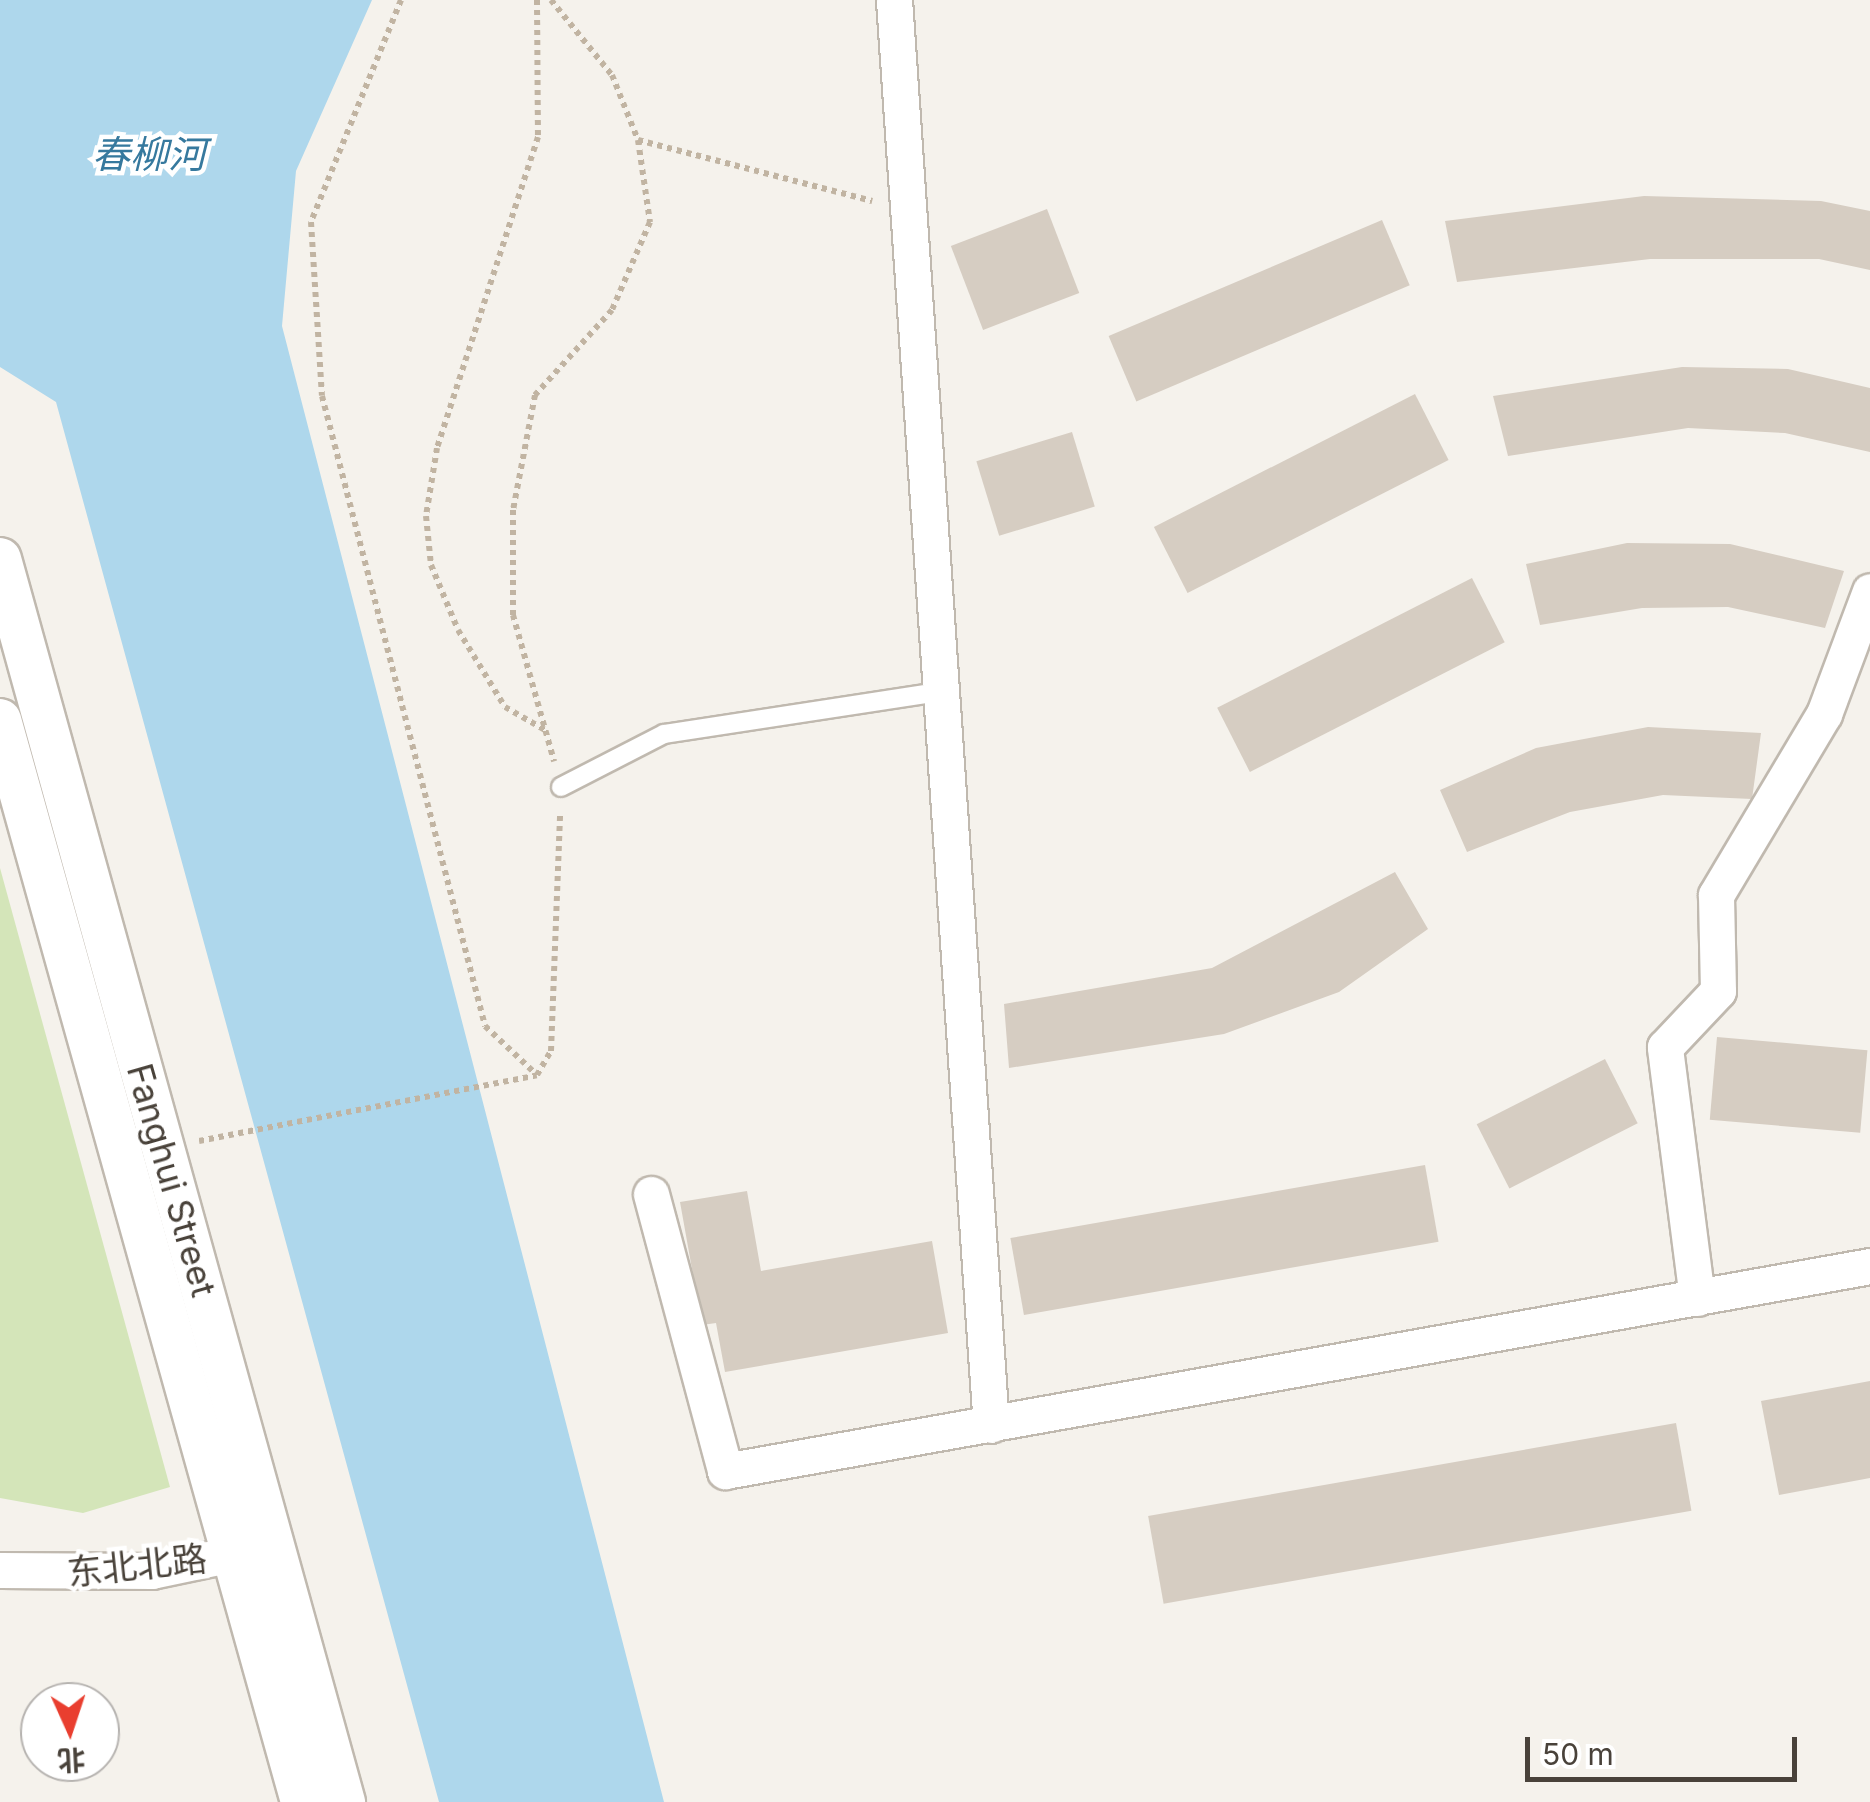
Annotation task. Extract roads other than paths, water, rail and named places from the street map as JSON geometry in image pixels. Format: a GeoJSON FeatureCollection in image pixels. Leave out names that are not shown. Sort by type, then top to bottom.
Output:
{"type":"FeatureCollection","features":[{"type":"Feature","properties":{"kind":"street"},"geometry":{"type":"LineString","coordinates":[[894,0],[938,692],[991,1425]]}},
{"type":"Feature","properties":{"kind":"street","name":"Fanghui Street"},"geometry":{"type":"LineString","coordinates":[[0,559],[253,1550],[302,1802]]}},
{"type":"Feature","properties":{"kind":"street"},"geometry":{"type":"LineString","coordinates":[[1697,1298],[1665,1047],[1718,991],[1716,894],[1824,714],[1870,591]]}},
{"type":"Feature","properties":{"kind":"street","name":"Fanghui Street"},"geometry":{"type":"LineString","coordinates":[[0,720],[253,1550],[344,1802]]}},
{"type":"Feature","properties":{"kind":"street"},"geometry":{"type":"LineString","coordinates":[[651,1194],[726,1471],[1870,1266]]}},
{"type":"Feature","properties":{"kind":"street","name":"东北北路"},"geometry":{"type":"LineString","coordinates":[[0,1570],[152,1571],[253,1550]]}},
{"type":"Feature","properties":{"kind":"lane"},"geometry":{"type":"LineString","coordinates":[[561,787],[664,734],[938,692]]}},
{"type":"Feature","properties":{"kind":"water","name":"春柳河"},"geometry":{"type":"Polygon","coordinates":[[[0,0],[372,0],[296,171],[282,326],[664,1802],[439,1802],[56,402],[0,367],[0,0]]]}}]}
